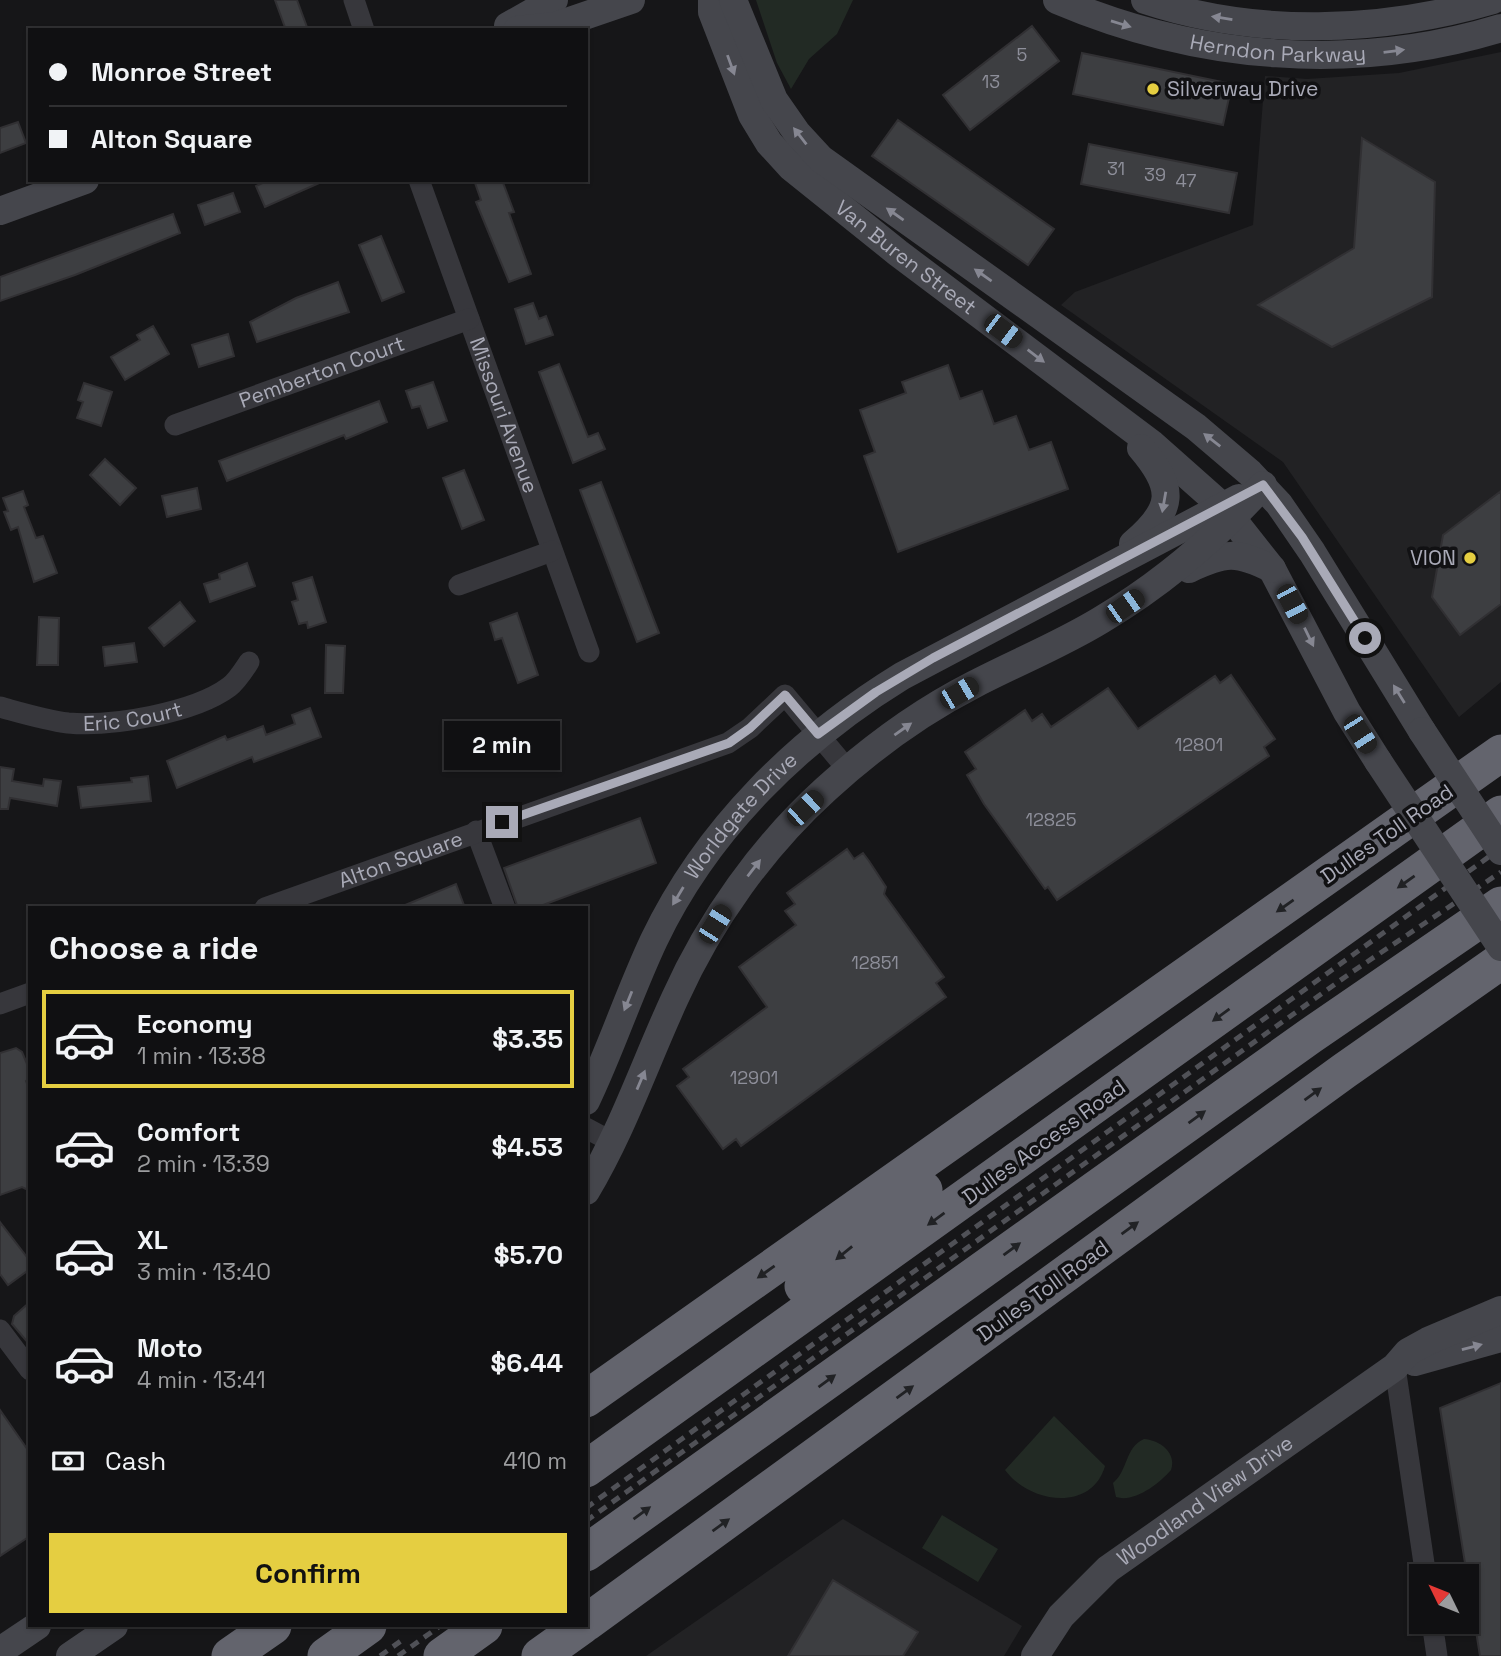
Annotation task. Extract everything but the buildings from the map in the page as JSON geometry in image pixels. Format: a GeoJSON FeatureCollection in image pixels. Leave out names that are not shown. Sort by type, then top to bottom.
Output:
{"type":"FeatureCollection","features":[{"type":"Feature","properties":{"kind":"highway","name":"Dulles Toll Road"},"geometry":{"type":"LineString","coordinates":[[588,1398],[1501,753]]}},
{"type":"Feature","properties":{"kind":"highway","name":"Dulles Access Road"},"geometry":{"type":"LineString","coordinates":[[588,1467],[1501,814]]}},
{"type":"Feature","properties":{"kind":"highway"},"geometry":{"type":"LineString","coordinates":[[588,1552],[1310,1036],[1501,905]]}},
{"type":"Feature","properties":{"kind":"highway","name":"Dulles Toll Road"},"geometry":{"type":"LineString","coordinates":[[588,1621],[1501,961]]}},
{"type":"Feature","properties":{"kind":"highway"},"geometry":{"type":"LineString","coordinates":[[588,1466],[648,1409],[942,1176],[1102,1036]]}},
{"type":"Feature","properties":{"kind":"highway"},"geometry":{"type":"LineString","coordinates":[[230,1656],[273,1627]]}},
{"type":"Feature","properties":{"kind":"highway"},"geometry":{"type":"LineString","coordinates":[[326,1656],[367,1627]]}},
{"type":"Feature","properties":{"kind":"highway"},"geometry":{"type":"LineString","coordinates":[[442,1656],[483,1627]]}},
{"type":"Feature","properties":{"kind":"highway","name":"Dulles Toll Road"},"geometry":{"type":"LineString","coordinates":[[540,1656],[580,1627]]}},
{"type":"Feature","properties":{"kind":"main road"},"geometry":{"type":"LineString","coordinates":[[504,28],[554,0]]}},
{"type":"Feature","properties":{"kind":"main road"},"geometry":{"type":"LineString","coordinates":[[536,28],[555,26],[631,0]]}},
{"type":"Feature","properties":{"kind":"main road","name":"Van Buren Street"},"geometry":{"type":"LineString","coordinates":[[712,0],[712,12],[744,99],[779,155],[865,228],[1168,457],[1228,512],[1272,569],[1347,712],[1501,947]]}},
{"type":"Feature","properties":{"kind":"main road","name":"Van Buren Street"},"geometry":{"type":"LineString","coordinates":[[733,0],[774,100],[797,133],[821,159],[1185,419],[1263,485],[1322,568],[1422,731],[1501,851]]}},
{"type":"Feature","properties":{"kind":"main road"},"geometry":{"type":"LineString","coordinates":[[753,53],[757,0]]}},
{"type":"Feature","properties":{"kind":"main road","name":"Herndon Parkway"},"geometry":{"type":"LineString","coordinates":[[1057,0],[1114,23],[1172,39],[1265,53],[1377,53],[1439,44],[1501,28]]}},
{"type":"Feature","properties":{"kind":"main road","name":"Herndon Parkway"},"geometry":{"type":"LineString","coordinates":[[1145,0],[1237,20],[1343,26],[1399,20],[1493,0]]}},
{"type":"Feature","properties":{"kind":"main road"},"geometry":{"type":"LineString","coordinates":[[0,211],[80,182]]}},
{"type":"Feature","properties":{"kind":"main road"},"geometry":{"type":"LineString","coordinates":[[1099,573],[1156,524],[1167,499],[1161,472],[1104,407]]}},
{"type":"Feature","properties":{"kind":"main road","name":"Worldgate Drive"},"geometry":{"type":"LineString","coordinates":[[588,1096],[655,939],[683,888],[734,818],[818,734],[902,676],[1099,573],[1228,512],[1263,485]]}},
{"type":"Feature","properties":{"kind":"main road","name":"Worldgate Drive"},"geometry":{"type":"LineString","coordinates":[[588,1188],[614,1143],[675,998],[731,900],[785,829],[848,770],[946,701],[1076,635],[1146,591],[1219,534],[1228,512]]}},
{"type":"Feature","properties":{"kind":"main road"},"geometry":{"type":"LineString","coordinates":[[1146,591],[1223,555],[1247,557],[1272,569]]}},
{"type":"Feature","properties":{"kind":"main road","name":"Woodland View Drive"},"geometry":{"type":"LineString","coordinates":[[1035,1656],[1061,1616],[1108,1569],[1395,1367],[1408,1352],[1501,1310]]}},
{"type":"Feature","properties":{"kind":"main road","name":"Woodland View Drive"},"geometry":{"type":"LineString","coordinates":[[1395,1367],[1501,1338]]}},
{"type":"Feature","properties":{"kind":"main road"},"geometry":{"type":"LineString","coordinates":[[0,1651],[36,1627]]}},
{"type":"Feature","properties":{"kind":"main road"},"geometry":{"type":"LineString","coordinates":[[70,1656],[113,1627]]}},
{"type":"Feature","properties":{"kind":"street"},"geometry":{"type":"LineString","coordinates":[[354,0],[363,28]]}},
{"type":"Feature","properties":{"kind":"street","name":"Missouri Avenue"},"geometry":{"type":"LineString","coordinates":[[420,182],[589,652]]}},
{"type":"Feature","properties":{"kind":"street","name":"Pemberton Court"},"geometry":{"type":"LineString","coordinates":[[176,425],[469,319]]}},
{"type":"Feature","properties":{"kind":"street"},"geometry":{"type":"LineString","coordinates":[[459,585],[552,551]]}},
{"type":"Feature","properties":{"kind":"street","name":"Eric Court"},"geometry":{"type":"LineString","coordinates":[[0,707],[68,723],[126,721],[160,714],[214,695],[234,682],[249,662]]}},
{"type":"Feature","properties":{"kind":"street","name":"Alton Square"},"geometry":{"type":"LineString","coordinates":[[270,906],[729,743],[750,728],[785,695],[848,770]]}},
{"type":"Feature","properties":{"kind":"street"},"geometry":{"type":"LineString","coordinates":[[476,831],[504,906]]}},
{"type":"Feature","properties":{"kind":"street"},"geometry":{"type":"LineString","coordinates":[[0,1003],[28,994]]}},
{"type":"Feature","properties":{"kind":"street"},"geometry":{"type":"LineString","coordinates":[[588,1129],[614,1143]]}},
{"type":"Feature","properties":{"kind":"street"},"geometry":{"type":"LineString","coordinates":[[0,1330],[28,1367]]}},
{"type":"Feature","properties":{"kind":"street"},"geometry":{"type":"LineString","coordinates":[[1395,1367],[1424,1564]]}},
{"type":"Feature","properties":{"kind":"street"},"geometry":{"type":"LineString","coordinates":[[1434,1634],[1437,1656]]}},
{"type":"Feature","properties":{"kind":"shaded area"},"geometry":{"type":"Polygon","coordinates":[[[756,0],[853,0],[837,34],[809,59],[791,89],[777,63],[756,0]]]}},
{"type":"Feature","properties":{"kind":"shaded area"},"geometry":{"type":"Polygon","coordinates":[[[1501,52],[1501,682],[1459,717],[1283,462],[1061,305],[1075,292],[1253,225],[1265,76],[1307,79],[1399,73],[1501,52]]]}},
{"type":"Feature","properties":{"kind":"shaded area"},"geometry":{"type":"Polygon","coordinates":[[[1054,1416],[1105,1466],[1098,1481],[1087,1491],[1074,1496],[1044,1496],[1029,1490],[1005,1470],[1054,1416]]]}},
{"type":"Feature","properties":{"kind":"shaded area"},"geometry":{"type":"Polygon","coordinates":[[[1144,1439],[1166,1448],[1172,1458],[1171,1470],[1160,1481],[1138,1495],[1116,1497],[1113,1483],[1133,1448],[1144,1439]]]}},
{"type":"Feature","properties":{"kind":"shaded area"},"geometry":{"type":"Polygon","coordinates":[[[942,1515],[998,1549],[978,1582],[922,1548],[942,1515]]]}},
{"type":"Feature","properties":{"kind":"shaded area"},"geometry":{"type":"Polygon","coordinates":[[[843,1519],[1022,1626],[1004,1656],[646,1656],[843,1519]]]}},
{"type":"Feature","properties":{"kind":"railway"},"geometry":{"type":"LineString","coordinates":[[588,1507],[1501,848]]}},
{"type":"Feature","properties":{"kind":"railway"},"geometry":{"type":"LineString","coordinates":[[588,1520],[1352,972],[1501,872]]}},
{"type":"Feature","properties":{"kind":"railway"},"geometry":{"type":"LineString","coordinates":[[398,1656],[439,1627]]}},
{"type":"Feature","properties":{"kind":"railway"},"geometry":{"type":"LineString","coordinates":[[380,1656],[405,1638]]}},
{"type":"Feature","properties":{"kind":"place","name":"Silverway Drive"},"geometry":{"type":"Point","coordinates":[1153,89]}},
{"type":"Feature","properties":{"kind":"place","name":"VION"},"geometry":{"type":"Point","coordinates":[1470,558]}},
{"type":"Feature","properties":{"kind":"route"},"geometry":{"type":"LineString","coordinates":[[502,822],[729,743],[750,728],[785,695],[818,734],[876,692],[933,658],[1263,485],[1302,537],[1365,638]]}}]}
